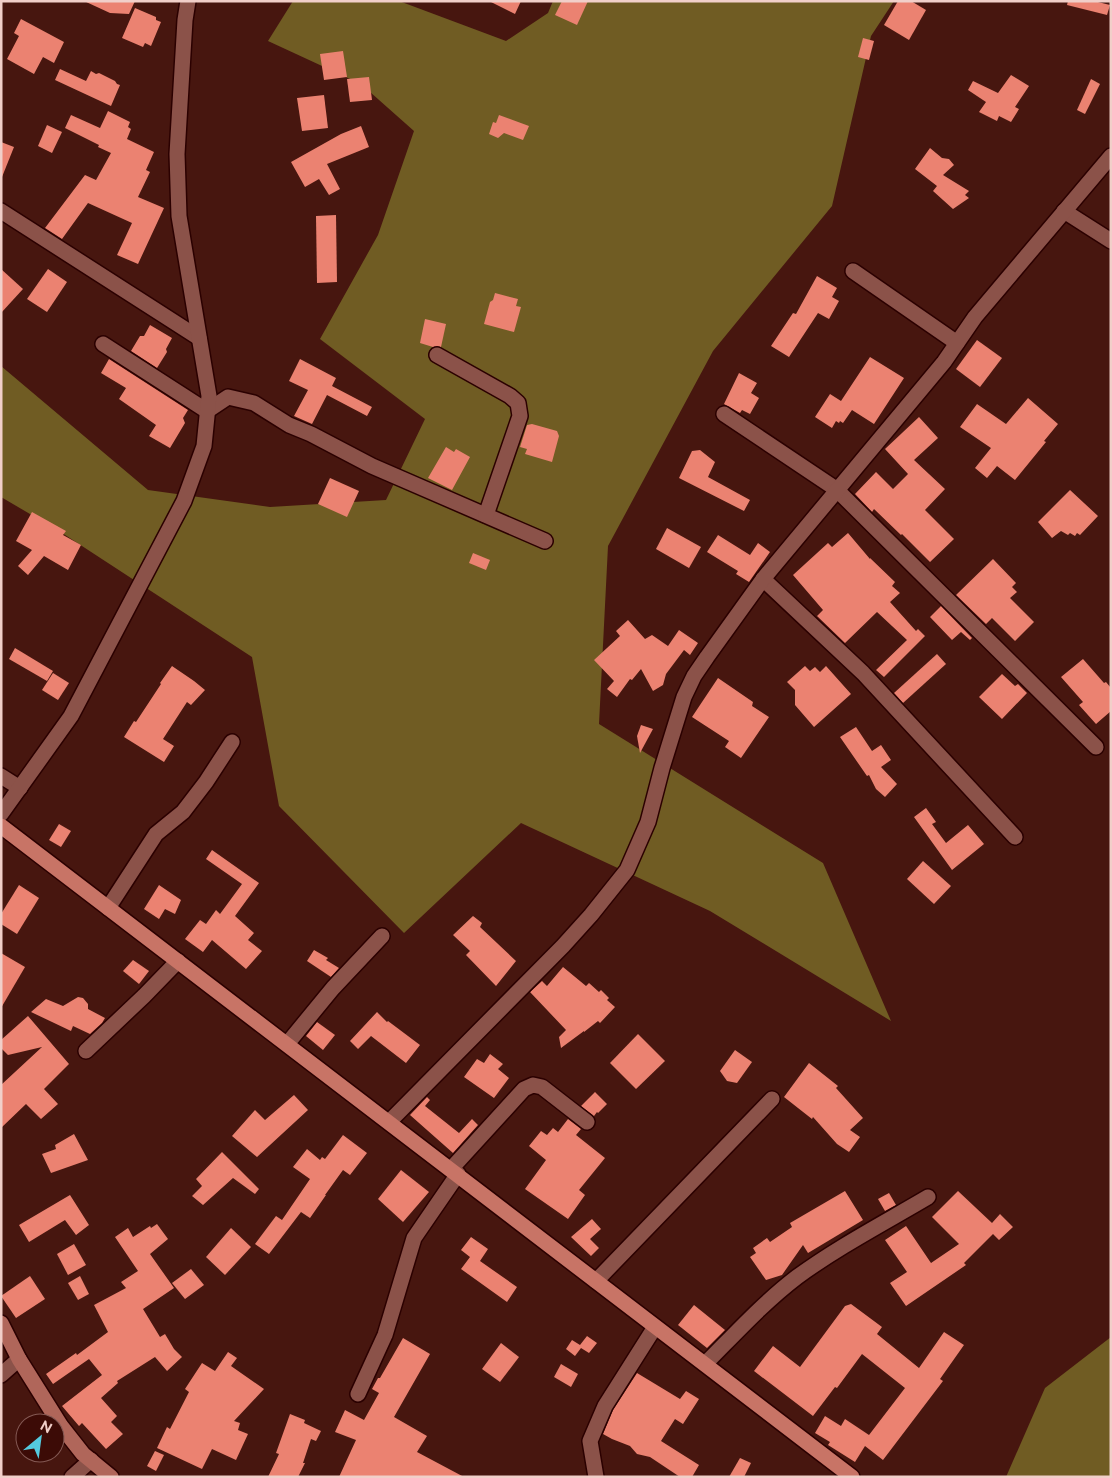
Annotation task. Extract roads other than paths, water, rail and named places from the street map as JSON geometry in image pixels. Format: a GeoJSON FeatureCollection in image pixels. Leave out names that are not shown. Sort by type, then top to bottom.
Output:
{"type":"FeatureCollection","features":[{"type":"Feature","properties":{"kind":"highway"},"geometry":{"type":"LineString","coordinates":[[1,826],[852,1477]]}},
{"type":"Feature","properties":{"kind":"main road"},"geometry":{"type":"LineString","coordinates":[[1,1323],[19,1359],[61,1426],[83,1454],[111,1477]]}},
{"type":"Feature","properties":{"kind":"street"},"geometry":{"type":"LineString","coordinates":[[1,814],[71,716],[184,501],[204,446],[209,396],[179,216],[177,154],[185,20],[188,1]]}},
{"type":"Feature","properties":{"kind":"street"},"geometry":{"type":"LineString","coordinates":[[389,1122],[563,946],[591,915],[626,870],[648,822],[684,697],[694,676],[763,579],[836,489],[944,362],[976,317],[1111,156]]}},
{"type":"Feature","properties":{"kind":"street"},"geometry":{"type":"LineString","coordinates":[[1,211],[199,338]]}},
{"type":"Feature","properties":{"kind":"street"},"geometry":{"type":"LineString","coordinates":[[1064,212],[1111,242]]}},
{"type":"Feature","properties":{"kind":"street"},"geometry":{"type":"LineString","coordinates":[[853,270],[957,343]]}},
{"type":"Feature","properties":{"kind":"street"},"geometry":{"type":"LineString","coordinates":[[103,344],[207,411]]}},
{"type":"Feature","properties":{"kind":"street"},"geometry":{"type":"LineString","coordinates":[[437,356],[510,396],[518,403],[520,416],[486,515]]}},
{"type":"Feature","properties":{"kind":"street"},"geometry":{"type":"LineString","coordinates":[[207,411],[228,397],[254,403],[289,425],[311,434],[372,466],[545,541]]}},
{"type":"Feature","properties":{"kind":"street"},"geometry":{"type":"LineString","coordinates":[[724,414],[836,489],[1096,748]]}},
{"type":"Feature","properties":{"kind":"street"},"geometry":{"type":"LineString","coordinates":[[763,579],[863,673],[1016,837]]}},
{"type":"Feature","properties":{"kind":"street"},"geometry":{"type":"LineString","coordinates":[[108,908],[156,834],[183,812],[206,782],[232,742]]}},
{"type":"Feature","properties":{"kind":"street"},"geometry":{"type":"LineString","coordinates":[[1,776],[20,788]]}},
{"type":"Feature","properties":{"kind":"street"},"geometry":{"type":"LineString","coordinates":[[287,1044],[333,988],[382,936]]}},
{"type":"Feature","properties":{"kind":"street"},"geometry":{"type":"LineString","coordinates":[[86,1051],[178,961]]}},
{"type":"Feature","properties":{"kind":"street"},"geometry":{"type":"LineString","coordinates":[[358,1394],[385,1335],[414,1238],[454,1172],[524,1089],[533,1085],[542,1087],[587,1122]]}},
{"type":"Feature","properties":{"kind":"street"},"geometry":{"type":"LineString","coordinates":[[596,1281],[772,1099]]}},
{"type":"Feature","properties":{"kind":"street"},"geometry":{"type":"LineString","coordinates":[[705,1364],[764,1304],[798,1277],[840,1249],[928,1197]]}},
{"type":"Feature","properties":{"kind":"street"},"geometry":{"type":"LineString","coordinates":[[596,1477],[590,1441],[605,1406],[655,1327]]}},
{"type":"Feature","properties":{"kind":"street"},"geometry":{"type":"LineString","coordinates":[[1,1375],[19,1359]]}},
{"type":"Feature","properties":{"kind":"street"},"geometry":{"type":"LineString","coordinates":[[72,1477],[91,1460]]}}]}
